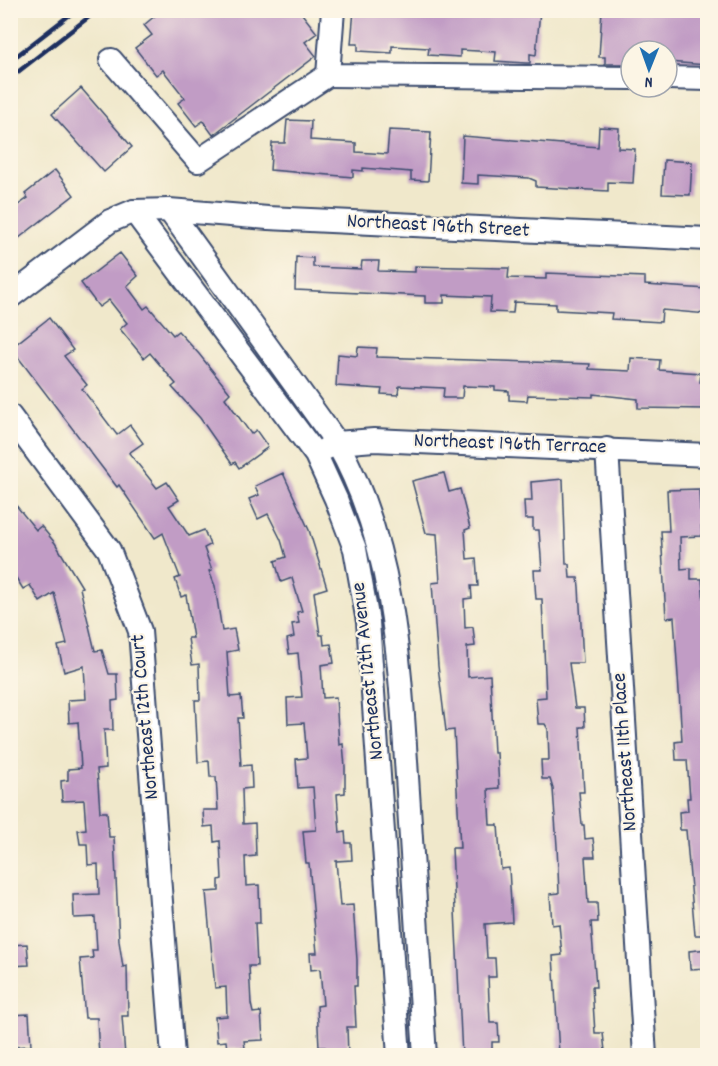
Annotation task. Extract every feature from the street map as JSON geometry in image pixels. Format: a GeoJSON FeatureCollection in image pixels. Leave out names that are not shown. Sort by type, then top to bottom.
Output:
{"type":"FeatureCollection","features":[{"type":"Feature","properties":{"kind":"street"},"geometry":{"type":"LineString","coordinates":[[328,75],[333,10]]}},
{"type":"Feature","properties":{"kind":"street"},"geometry":{"type":"LineString","coordinates":[[111,60],[198,161],[328,75],[619,78]]}},
{"type":"Feature","properties":{"kind":"street"},"geometry":{"type":"LineString","coordinates":[[679,78],[708,79]]}},
{"type":"Feature","properties":{"kind":"street","name":"Northeast 196th Street"},"geometry":{"type":"LineString","coordinates":[[134,211],[169,210],[268,218],[708,239]]}},
{"type":"Feature","properties":{"kind":"street","name":"Northeast 12th Avenue"},"geometry":{"type":"LineString","coordinates":[[169,210],[337,442],[356,477],[380,545],[394,620],[403,714],[425,1056]]}},
{"type":"Feature","properties":{"kind":"street"},"geometry":{"type":"LineString","coordinates":[[10,297],[110,221],[134,211]]}},
{"type":"Feature","properties":{"kind":"street","name":"Northeast 12th Avenue"},"geometry":{"type":"LineString","coordinates":[[134,211],[316,455],[355,549],[368,622],[399,1056]]}},
{"type":"Feature","properties":{"kind":"street","name":"Northeast 12th Court"},"geometry":{"type":"LineString","coordinates":[[10,416],[109,550],[140,631],[173,1056]]}},
{"type":"Feature","properties":{"kind":"street","name":"Northeast 196th Terrace"},"geometry":{"type":"LineString","coordinates":[[316,455],[337,442],[374,440],[708,455]]}},
{"type":"Feature","properties":{"kind":"street","name":"Northeast 11th Place"},"geometry":{"type":"LineString","coordinates":[[607,449],[645,1056]]}},
{"type":"Feature","properties":{"kind":"building"},"geometry":{"type":"Polygon","coordinates":[[[162,10],[299,10],[317,33],[305,42],[316,56],[213,135],[203,121],[196,126],[178,103],[185,98],[163,70],[156,75],[135,48],[152,35],[144,25],[162,10]]]}},
{"type":"Feature","properties":{"kind":"building"},"geometry":{"type":"Polygon","coordinates":[[[354,10],[540,10],[536,55],[530,54],[530,63],[526,63],[495,61],[496,52],[460,50],[460,57],[428,55],[429,48],[392,46],[392,53],[358,51],[358,44],[351,44],[354,10]]]}},
{"type":"Feature","properties":{"kind":"building"},"geometry":{"type":"Polygon","coordinates":[[[602,10],[708,10],[708,65],[679,63],[679,39],[619,39],[619,64],[605,64],[605,57],[599,57],[602,10]]]}},
{"type":"Feature","properties":{"kind":"building"},"geometry":{"type":"Polygon","coordinates":[[[81,88],[132,147],[104,172],[52,114],[81,88]]]}},
{"type":"Feature","properties":{"kind":"building"},"geometry":{"type":"Polygon","coordinates":[[[287,120],[311,121],[310,140],[356,143],[356,152],[387,154],[389,130],[431,132],[428,181],[411,180],[411,172],[363,168],[363,171],[353,170],[353,177],[270,170],[272,143],[285,143],[287,120]]]}},
{"type":"Feature","properties":{"kind":"building"},"geometry":{"type":"Polygon","coordinates":[[[599,127],[619,128],[618,148],[635,149],[633,183],[608,182],[608,191],[536,187],[536,181],[529,178],[478,175],[478,184],[461,183],[463,136],[598,147],[599,127]]]}},
{"type":"Feature","properties":{"kind":"building"},"geometry":{"type":"Polygon","coordinates":[[[664,160],[692,162],[690,195],[662,194],[664,160]]]}},
{"type":"Feature","properties":{"kind":"building"},"geometry":{"type":"Polygon","coordinates":[[[55,170],[74,195],[10,245],[10,211],[28,198],[25,194],[55,170]]]}},
{"type":"Feature","properties":{"kind":"building"},"geometry":{"type":"Polygon","coordinates":[[[120,253],[138,276],[127,286],[144,309],[148,306],[173,335],[178,331],[199,354],[230,393],[225,398],[251,434],[256,430],[268,447],[239,468],[235,462],[232,464],[200,418],[172,387],[176,384],[150,353],[144,358],[120,329],[127,323],[109,300],[99,307],[81,283],[120,253]]]}},
{"type":"Feature","properties":{"kind":"building"},"geometry":{"type":"Polygon","coordinates":[[[296,257],[313,258],[313,267],[361,269],[362,261],[379,261],[378,271],[415,272],[415,266],[509,268],[508,278],[546,279],[546,273],[645,277],[645,285],[708,289],[708,314],[662,310],[661,322],[611,319],[612,313],[556,310],[556,304],[514,302],[513,313],[490,312],[491,297],[444,295],[444,303],[425,303],[425,296],[295,290],[296,257]]]}},
{"type":"Feature","properties":{"kind":"building"},"geometry":{"type":"Polygon","coordinates":[[[49,318],[73,350],[64,356],[87,385],[82,389],[117,435],[130,425],[143,443],[129,453],[157,488],[167,482],[179,500],[169,506],[189,536],[204,530],[210,545],[204,548],[212,570],[209,571],[215,586],[222,631],[234,629],[238,650],[227,652],[230,697],[241,696],[243,718],[238,718],[241,766],[251,765],[252,788],[242,789],[243,824],[255,823],[256,856],[245,857],[246,886],[259,885],[260,923],[255,923],[257,966],[249,966],[251,1004],[253,1013],[261,1012],[263,1040],[244,1041],[245,1048],[227,1049],[226,1041],[217,1042],[215,1017],[227,1016],[226,987],[215,988],[206,892],[219,891],[219,880],[222,879],[220,841],[214,842],[213,826],[204,827],[203,810],[218,810],[216,777],[210,777],[209,761],[198,762],[195,700],[200,700],[199,664],[192,665],[188,638],[193,638],[186,595],[181,597],[175,579],[180,577],[163,533],[155,538],[119,485],[117,487],[11,348],[49,318]]]}},
{"type":"Feature","properties":{"kind":"building"},"geometry":{"type":"Polygon","coordinates":[[[358,347],[377,348],[376,357],[590,364],[589,369],[630,371],[631,358],[660,360],[659,370],[701,373],[700,382],[708,383],[708,409],[638,408],[638,399],[593,394],[593,397],[528,395],[527,401],[509,400],[509,391],[495,390],[495,387],[463,386],[462,398],[443,398],[444,388],[399,386],[398,395],[381,394],[382,389],[336,386],[338,354],[357,356],[358,347]]]}},
{"type":"Feature","properties":{"kind":"building"},"geometry":{"type":"Polygon","coordinates":[[[283,473],[309,530],[327,588],[314,592],[320,635],[323,635],[324,645],[331,644],[334,663],[321,665],[323,698],[336,697],[339,745],[343,744],[345,793],[337,794],[340,833],[345,832],[346,843],[351,843],[352,860],[336,861],[340,906],[353,905],[357,960],[357,986],[354,986],[356,1027],[347,1027],[348,1055],[326,1056],[325,1047],[319,1047],[317,1006],[323,1005],[320,969],[311,970],[310,953],[317,953],[309,863],[306,863],[303,831],[316,830],[313,787],[298,788],[296,759],[307,758],[304,723],[288,724],[287,698],[302,697],[298,653],[289,654],[287,639],[294,637],[292,624],[299,623],[297,612],[302,611],[292,578],[281,582],[275,561],[286,557],[281,540],[268,514],[258,519],[249,499],[259,495],[255,486],[283,473]]]}},
{"type":"Feature","properties":{"kind":"building"},"geometry":{"type":"Polygon","coordinates":[[[444,473],[449,492],[460,489],[470,528],[465,530],[467,559],[476,558],[478,586],[471,586],[472,598],[464,599],[465,628],[473,627],[475,646],[467,647],[468,677],[490,675],[494,753],[497,753],[499,788],[488,789],[490,825],[498,825],[501,869],[509,868],[512,922],[485,924],[487,958],[495,958],[496,977],[488,977],[490,1023],[498,1023],[499,1042],[492,1042],[492,1055],[462,1056],[452,848],[460,848],[454,730],[446,731],[438,666],[432,583],[440,582],[437,534],[426,533],[412,481],[444,473]]]}},
{"type":"Feature","properties":{"kind":"building"},"geometry":{"type":"Polygon","coordinates":[[[563,479],[566,564],[569,564],[570,578],[578,578],[583,663],[569,663],[575,708],[584,708],[585,727],[580,727],[584,792],[579,792],[585,839],[593,838],[595,857],[585,857],[588,903],[597,903],[598,922],[591,922],[596,987],[592,987],[595,1033],[603,1033],[605,1051],[559,1054],[553,956],[562,955],[559,924],[552,925],[550,894],[559,893],[557,846],[553,789],[550,779],[542,779],[541,760],[549,760],[548,729],[545,724],[538,724],[536,698],[546,697],[542,599],[536,599],[534,570],[542,570],[539,530],[533,530],[533,519],[525,519],[524,501],[532,501],[531,482],[563,479]]]}},
{"type":"Feature","properties":{"kind":"building"},"geometry":{"type":"Polygon","coordinates":[[[699,489],[700,511],[707,510],[708,525],[701,526],[702,536],[680,537],[681,569],[691,568],[691,579],[702,579],[708,653],[708,935],[695,935],[686,830],[680,830],[679,812],[688,811],[687,798],[690,798],[687,760],[676,760],[675,742],[682,741],[679,691],[674,617],[666,618],[661,531],[669,531],[667,490],[699,489]]]}},
{"type":"Feature","properties":{"kind":"building"},"geometry":{"type":"Polygon","coordinates":[[[10,498],[36,530],[41,526],[55,543],[82,587],[80,588],[95,651],[102,650],[109,674],[117,674],[118,700],[112,701],[113,730],[104,730],[106,768],[97,769],[100,812],[107,812],[109,837],[114,837],[119,941],[123,967],[127,966],[128,1016],[122,1016],[125,1056],[99,1056],[97,1018],[85,1018],[80,959],[93,958],[92,950],[97,950],[95,917],[74,918],[73,895],[99,894],[98,864],[88,865],[87,844],[80,844],[78,830],[86,829],[84,800],[62,801],[61,781],[68,780],[68,769],[81,768],[78,722],[69,723],[68,700],[86,699],[84,666],[64,672],[58,646],[67,644],[54,593],[40,602],[30,585],[23,589],[10,568],[10,498]]]}},
{"type":"Feature","properties":{"kind":"building"},"geometry":{"type":"Polygon","coordinates":[[[27,944],[29,965],[10,966],[10,945],[27,944]]]}},
{"type":"Feature","properties":{"kind":"building"},"geometry":{"type":"Polygon","coordinates":[[[708,949],[708,968],[690,969],[689,951],[708,949]]]}},
{"type":"Feature","properties":{"kind":"building"},"geometry":{"type":"Polygon","coordinates":[[[29,1014],[31,1046],[10,1047],[10,1015],[29,1014]]]}},
{"type":"Feature","properties":{"kind":"railway"},"geometry":{"type":"LineString","coordinates":[[10,61],[76,10]]}},
{"type":"Feature","properties":{"kind":"railway"},"geometry":{"type":"LineString","coordinates":[[10,78],[98,10]]}}]}
